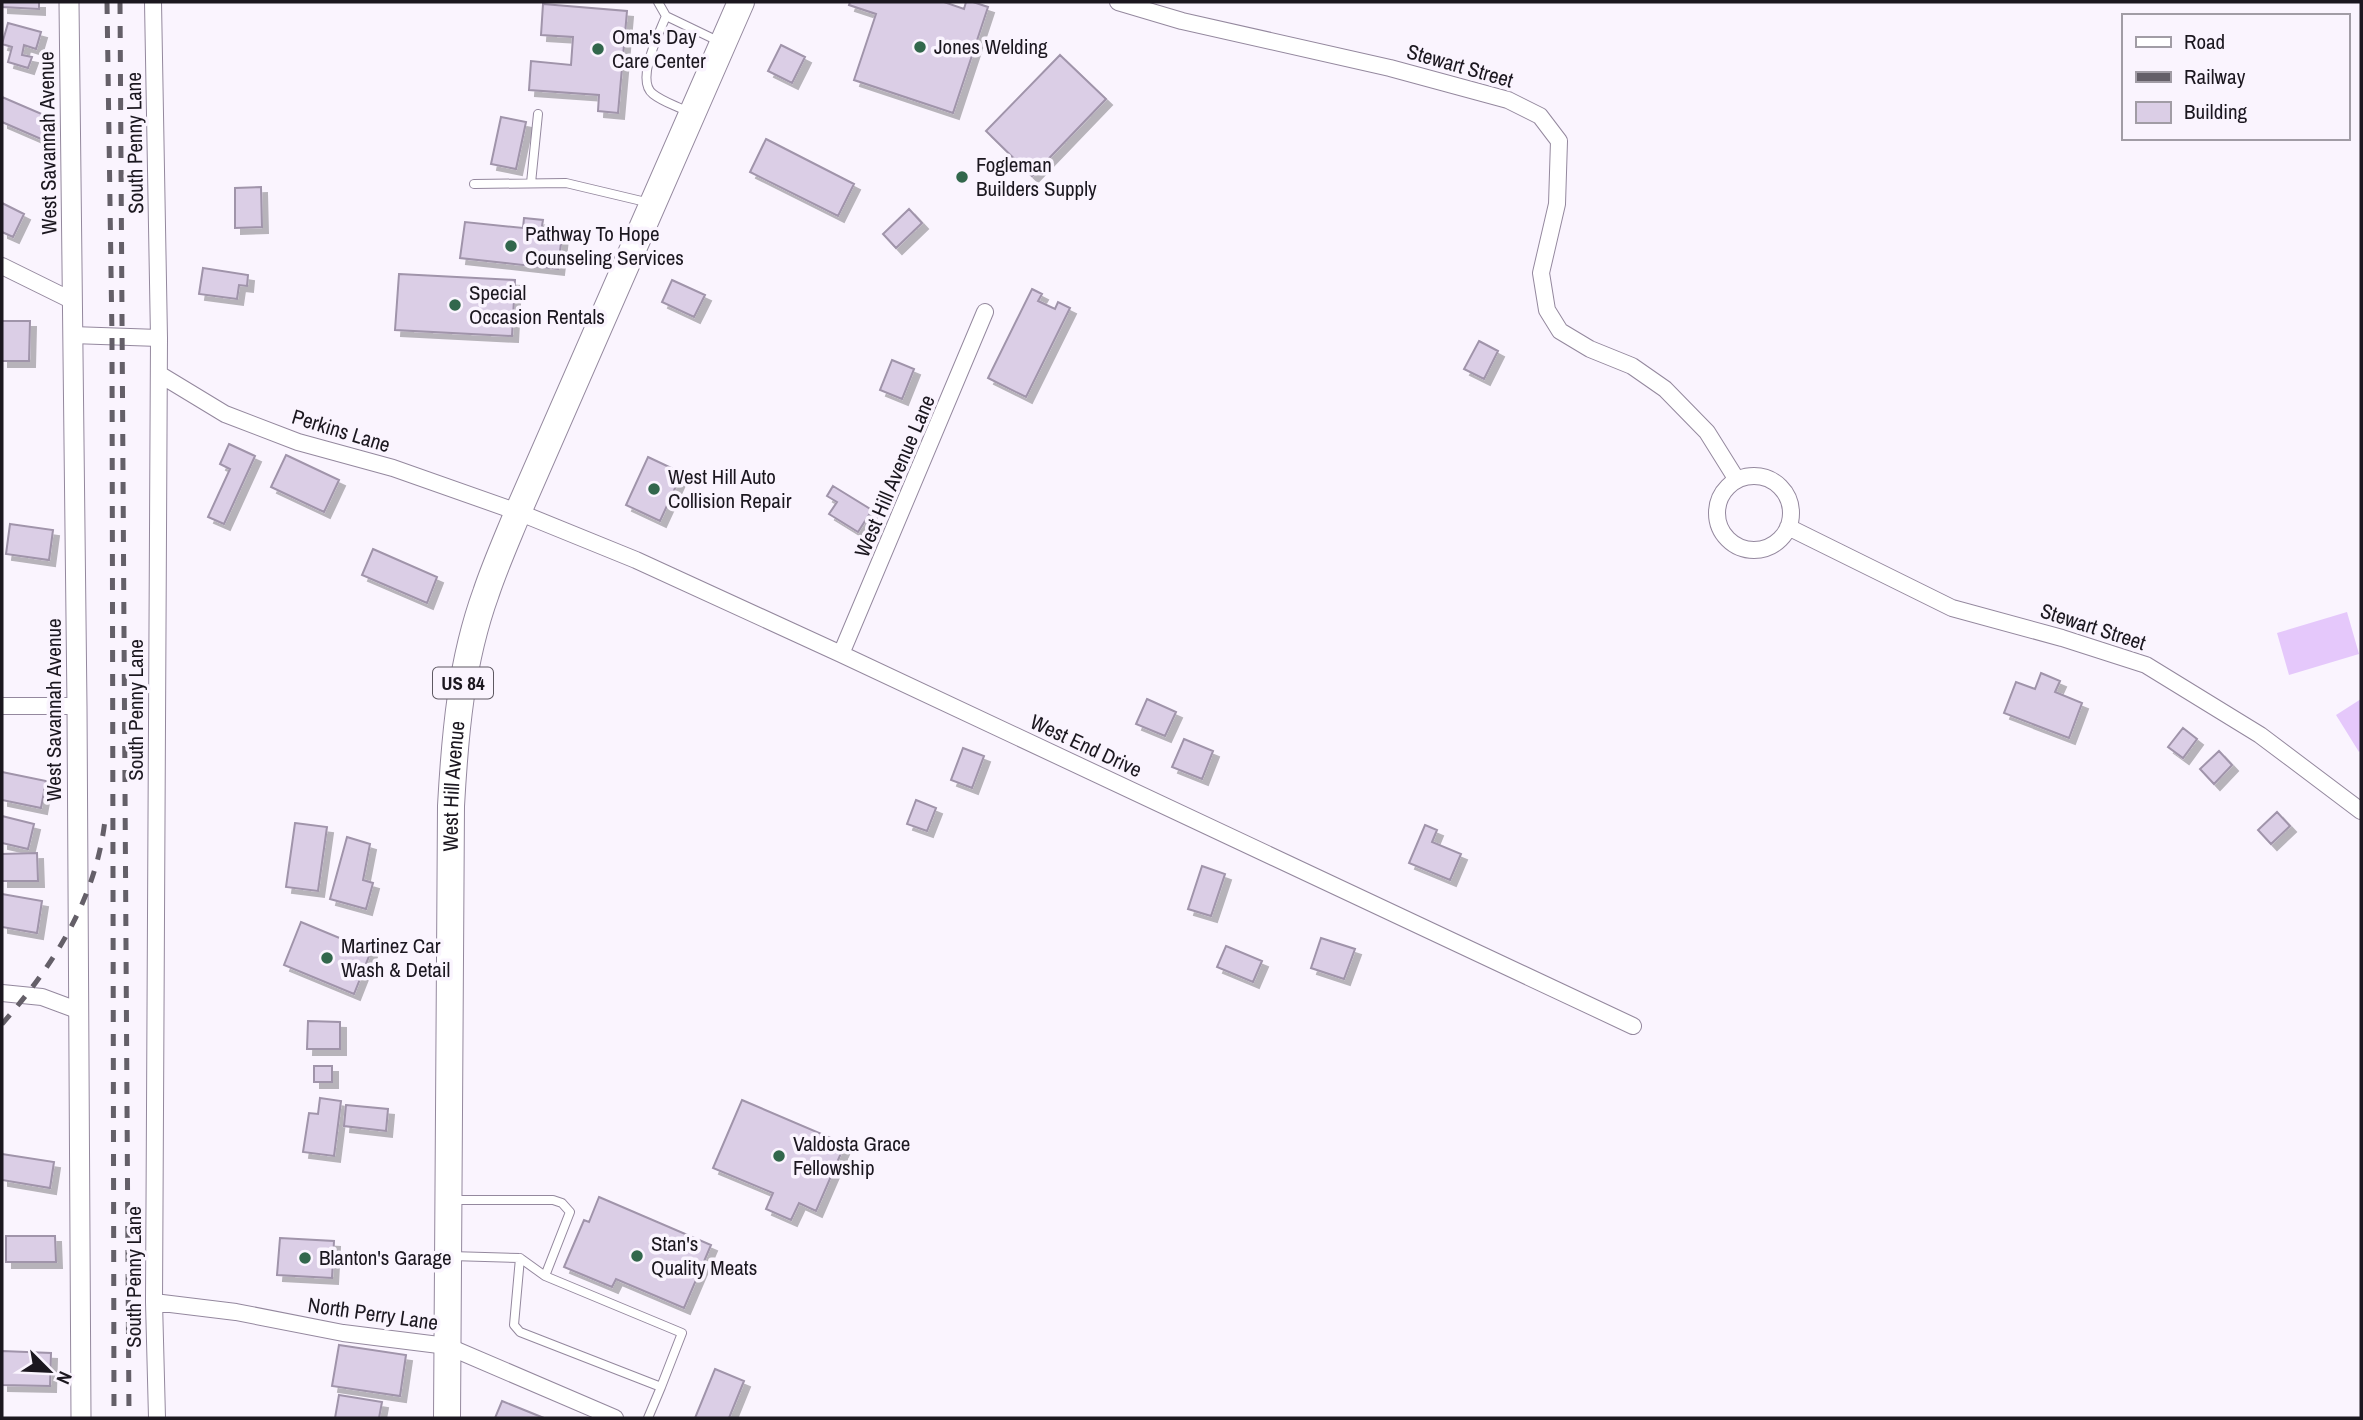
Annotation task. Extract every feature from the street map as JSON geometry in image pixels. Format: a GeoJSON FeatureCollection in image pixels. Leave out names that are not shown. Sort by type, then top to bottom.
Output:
{"type":"FeatureCollection","features":[{"type":"Feature","properties":{"kind":"highway","name":"West Hill Avenue"},"geometry":{"type":"LineString","coordinates":[[447,1418],[451,806],[455,736],[467,663],[485,594],[518,512],[741,2]]}},
{"type":"Feature","properties":{"kind":"street","name":"West Savannah Avenue"},"geometry":{"type":"LineString","coordinates":[[69,2],[81,1418]]}},
{"type":"Feature","properties":{"kind":"street","name":"South Penny Lane"},"geometry":{"type":"LineString","coordinates":[[153,2],[159,338],[154,1302],[157,1418]]}},
{"type":"Feature","properties":{"kind":"street","name":"Stewart Street"},"geometry":{"type":"LineString","coordinates":[[1118,2],[1182,21],[1390,68],[1482,92],[1508,100],[1539,116],[1559,141],[1557,204],[1541,273],[1547,310],[1560,331],[1590,349],[1632,366],[1665,389],[1707,432],[1737,480]]}},
{"type":"Feature","properties":{"kind":"street"},"geometry":{"type":"LineString","coordinates":[[2,266],[73,301]]}},
{"type":"Feature","properties":{"kind":"street","name":"West Hill Avenue Lane"},"geometry":{"type":"LineString","coordinates":[[841,654],[985,312]]}},
{"type":"Feature","properties":{"kind":"street"},"geometry":{"type":"LineString","coordinates":[[72,335],[159,338]]}},
{"type":"Feature","properties":{"kind":"street","name":"Perkins Lane"},"geometry":{"type":"LineString","coordinates":[[159,374],[225,414],[299,442],[393,468],[518,512]]}},
{"type":"Feature","properties":{"kind":"street"},"geometry":{"type":"LineString","coordinates":[[1750,476],[1762,477],[1773,481],[1783,490],[1791,514],[1788,527],[1772,546],[1760,550],[1746,550],[1725,537],[1719,526],[1717,510],[1721,498],[1727,488],[1737,480],[1750,476]]}},
{"type":"Feature","properties":{"kind":"street","name":"West End Drive"},"geometry":{"type":"LineString","coordinates":[[518,512],[624,555],[841,654],[1633,1026]]}},
{"type":"Feature","properties":{"kind":"street","name":"Stewart Street"},"geometry":{"type":"LineString","coordinates":[[1788,527],[1952,608],[2062,638],[2146,666],[2260,735],[2361,811]]}},
{"type":"Feature","properties":{"kind":"street"},"geometry":{"type":"LineString","coordinates":[[2,706],[77,706]]}},
{"type":"Feature","properties":{"kind":"street"},"geometry":{"type":"LineString","coordinates":[[4,995],[41,998],[77,1010]]}},
{"type":"Feature","properties":{"kind":"street","name":"North Perry Lane"},"geometry":{"type":"LineString","coordinates":[[154,1302],[236,1312],[343,1333],[447,1346],[615,1418]]}},
{"type":"Feature","properties":{"kind":"lane"},"geometry":{"type":"LineString","coordinates":[[659,2],[666,16],[723,43]]}},
{"type":"Feature","properties":{"kind":"lane"},"geometry":{"type":"LineString","coordinates":[[666,16],[646,70],[648,88],[653,94],[692,113]]}},
{"type":"Feature","properties":{"kind":"lane"},"geometry":{"type":"LineString","coordinates":[[531,183],[538,114]]}},
{"type":"Feature","properties":{"kind":"lane"},"geometry":{"type":"LineString","coordinates":[[474,184],[566,183],[653,203]]}},
{"type":"Feature","properties":{"kind":"lane"},"geometry":{"type":"LineString","coordinates":[[448,1200],[553,1200],[562,1203],[570,1212],[545,1276]]}},
{"type":"Feature","properties":{"kind":"lane"},"geometry":{"type":"LineString","coordinates":[[448,1256],[520,1258],[545,1276],[682,1333],[648,1418]]}},
{"type":"Feature","properties":{"kind":"lane"},"geometry":{"type":"LineString","coordinates":[[520,1258],[514,1325],[520,1332],[661,1387]]}},
{"type":"Feature","properties":{"kind":"shaded area"},"geometry":{"type":"Polygon","coordinates":[[[2347,612],[2359,654],[2289,675],[2277,633],[2347,612]]]}},
{"type":"Feature","properties":{"kind":"shaded area"},"geometry":{"type":"Polygon","coordinates":[[[2361,699],[2361,750],[2359,752],[2336,715],[2361,699]]]}},
{"type":"Feature","properties":{"kind":"building"},"geometry":{"type":"Polygon","coordinates":[[[2,2],[39,2],[39,9],[2,7],[2,2]]]}},
{"type":"Feature","properties":{"kind":"building","name":"Jones Welding"},"geometry":{"type":"Polygon","coordinates":[[[850,2],[944,2],[964,9],[966,2],[973,2],[988,7],[953,113],[854,80],[876,14],[849,5],[850,2]]]}},
{"type":"Feature","properties":{"kind":"building","name":"Oma's Day Care Center"},"geometry":{"type":"Polygon","coordinates":[[[543,4],[627,11],[618,113],[598,111],[599,95],[529,90],[531,61],[571,65],[573,37],[541,35],[543,4]]]}},
{"type":"Feature","properties":{"kind":"building"},"geometry":{"type":"Polygon","coordinates":[[[8,23],[41,32],[36,49],[24,45],[22,55],[32,57],[28,68],[8,62],[12,47],[2,44],[8,23]]]}},
{"type":"Feature","properties":{"kind":"building"},"geometry":{"type":"Polygon","coordinates":[[[781,45],[805,57],[792,83],[768,71],[781,45]]]}},
{"type":"Feature","properties":{"kind":"building"},"geometry":{"type":"Polygon","coordinates":[[[1060,55],[1106,99],[1032,176],[986,131],[1060,55]]]}},
{"type":"Feature","properties":{"kind":"building"},"geometry":{"type":"Polygon","coordinates":[[[2,97],[51,118],[41,139],[2,122],[2,97]]]}},
{"type":"Feature","properties":{"kind":"building"},"geometry":{"type":"Polygon","coordinates":[[[501,117],[526,122],[516,169],[491,164],[501,117]]]}},
{"type":"Feature","properties":{"kind":"building"},"geometry":{"type":"Polygon","coordinates":[[[766,139],[854,184],[838,216],[750,172],[766,139]]]}},
{"type":"Feature","properties":{"kind":"building"},"geometry":{"type":"Polygon","coordinates":[[[261,187],[262,227],[235,228],[235,188],[261,187]]]}},
{"type":"Feature","properties":{"kind":"building"},"geometry":{"type":"Polygon","coordinates":[[[2,203],[24,214],[13,237],[2,232],[2,203]]]}},
{"type":"Feature","properties":{"kind":"building"},"geometry":{"type":"Polygon","coordinates":[[[909,209],[922,223],[896,248],[883,234],[909,209]]]}},
{"type":"Feature","properties":{"kind":"building","name":"Pathway To Hope Counseling Services"},"geometry":{"type":"Polygon","coordinates":[[[524,218],[543,220],[541,232],[562,234],[558,269],[460,258],[465,222],[523,228],[524,218]]]}},
{"type":"Feature","properties":{"kind":"building"},"geometry":{"type":"Polygon","coordinates":[[[203,268],[248,275],[247,286],[239,285],[237,299],[199,294],[203,268]]]}},
{"type":"Feature","properties":{"kind":"building","name":"Special Occasion Rentals"},"geometry":{"type":"Polygon","coordinates":[[[399,274],[515,280],[512,336],[395,330],[399,274]]]}},
{"type":"Feature","properties":{"kind":"building"},"geometry":{"type":"Polygon","coordinates":[[[672,280],[705,295],[694,317],[662,302],[672,280]]]}},
{"type":"Feature","properties":{"kind":"building"},"geometry":{"type":"Polygon","coordinates":[[[1032,289],[1042,294],[1038,301],[1055,309],[1058,302],[1070,308],[1026,397],[988,378],[1032,289]]]}},
{"type":"Feature","properties":{"kind":"building"},"geometry":{"type":"Polygon","coordinates":[[[2,321],[30,321],[29,361],[2,361],[2,321]]]}},
{"type":"Feature","properties":{"kind":"building"},"geometry":{"type":"Polygon","coordinates":[[[1479,341],[1498,351],[1484,379],[1464,369],[1479,341]]]}},
{"type":"Feature","properties":{"kind":"building"},"geometry":{"type":"Polygon","coordinates":[[[892,360],[914,369],[902,399],[880,390],[892,360]]]}},
{"type":"Feature","properties":{"kind":"building"},"geometry":{"type":"Polygon","coordinates":[[[229,444],[255,456],[224,524],[208,517],[230,469],[220,464],[229,444]]]}},
{"type":"Feature","properties":{"kind":"building"},"geometry":{"type":"Polygon","coordinates":[[[286,455],[339,480],[324,512],[271,487],[286,455]]]}},
{"type":"Feature","properties":{"kind":"building","name":"West Hill Auto Collision Repair"},"geometry":{"type":"Polygon","coordinates":[[[648,457],[682,473],[660,521],[626,505],[648,457]]]}},
{"type":"Feature","properties":{"kind":"building"},"geometry":{"type":"Polygon","coordinates":[[[833,486],[872,510],[858,532],[829,514],[837,502],[827,496],[833,486]]]}},
{"type":"Feature","properties":{"kind":"building"},"geometry":{"type":"Polygon","coordinates":[[[10,524],[53,530],[49,560],[6,554],[10,524]]]}},
{"type":"Feature","properties":{"kind":"building"},"geometry":{"type":"Polygon","coordinates":[[[373,549],[437,577],[427,603],[362,575],[373,549]]]}},
{"type":"Feature","properties":{"kind":"building"},"geometry":{"type":"Polygon","coordinates":[[[2041,673],[2060,681],[2055,692],[2082,703],[2069,738],[2004,713],[2016,682],[2035,689],[2041,673]]]}},
{"type":"Feature","properties":{"kind":"building"},"geometry":{"type":"Polygon","coordinates":[[[1147,699],[1176,712],[1165,736],[1136,724],[1147,699]]]}},
{"type":"Feature","properties":{"kind":"building"},"geometry":{"type":"Polygon","coordinates":[[[2183,728],[2197,739],[2183,758],[2168,747],[2183,728]]]}},
{"type":"Feature","properties":{"kind":"building"},"geometry":{"type":"Polygon","coordinates":[[[1184,739],[1213,751],[1202,779],[1172,767],[1184,739]]]}},
{"type":"Feature","properties":{"kind":"building"},"geometry":{"type":"Polygon","coordinates":[[[963,748],[984,756],[972,788],[951,780],[963,748]]]}},
{"type":"Feature","properties":{"kind":"building"},"geometry":{"type":"Polygon","coordinates":[[[2219,751],[2232,765],[2214,784],[2200,769],[2219,751]]]}},
{"type":"Feature","properties":{"kind":"building"},"geometry":{"type":"Polygon","coordinates":[[[2,772],[46,781],[41,808],[2,800],[2,772]]]}},
{"type":"Feature","properties":{"kind":"building"},"geometry":{"type":"Polygon","coordinates":[[[916,800],[936,808],[927,831],[907,824],[916,800]]]}},
{"type":"Feature","properties":{"kind":"building"},"geometry":{"type":"Polygon","coordinates":[[[2277,812],[2290,826],[2271,844],[2258,830],[2277,812]]]}},
{"type":"Feature","properties":{"kind":"building"},"geometry":{"type":"Polygon","coordinates":[[[2,816],[34,824],[28,849],[2,843],[2,816]]]}},
{"type":"Feature","properties":{"kind":"building"},"geometry":{"type":"Polygon","coordinates":[[[295,823],[327,827],[318,891],[286,887],[295,823]]]}},
{"type":"Feature","properties":{"kind":"building"},"geometry":{"type":"Polygon","coordinates":[[[1425,825],[1437,830],[1432,842],[1461,854],[1450,880],[1409,863],[1425,825]]]}},
{"type":"Feature","properties":{"kind":"building"},"geometry":{"type":"Polygon","coordinates":[[[347,837],[370,844],[363,880],[373,883],[366,909],[330,899],[347,837]]]}},
{"type":"Feature","properties":{"kind":"building"},"geometry":{"type":"Polygon","coordinates":[[[37,853],[38,881],[2,881],[2,854],[37,853]]]}},
{"type":"Feature","properties":{"kind":"building"},"geometry":{"type":"Polygon","coordinates":[[[1202,866],[1225,874],[1211,916],[1188,909],[1202,866]]]}},
{"type":"Feature","properties":{"kind":"building"},"geometry":{"type":"Polygon","coordinates":[[[2,894],[42,901],[37,933],[2,927],[2,894]]]}},
{"type":"Feature","properties":{"kind":"building","name":"Martinez Car Wash & Detail"},"geometry":{"type":"Polygon","coordinates":[[[301,922],[371,951],[354,994],[284,965],[301,922]]]}},
{"type":"Feature","properties":{"kind":"building"},"geometry":{"type":"Polygon","coordinates":[[[1321,938],[1355,949],[1344,979],[1311,968],[1321,938]]]}},
{"type":"Feature","properties":{"kind":"building"},"geometry":{"type":"Polygon","coordinates":[[[1226,946],[1262,961],[1253,982],[1217,967],[1226,946]]]}},
{"type":"Feature","properties":{"kind":"building"},"geometry":{"type":"Polygon","coordinates":[[[308,1021],[340,1022],[340,1049],[307,1049],[308,1021]]]}},
{"type":"Feature","properties":{"kind":"building"},"geometry":{"type":"Polygon","coordinates":[[[314,1066],[332,1066],[332,1082],[314,1082],[314,1066]]]}},
{"type":"Feature","properties":{"kind":"building"},"geometry":{"type":"Polygon","coordinates":[[[320,1098],[341,1101],[334,1156],[303,1152],[309,1113],[318,1114],[320,1098]]]}},
{"type":"Feature","properties":{"kind":"building","name":"Valdosta Grace Fellowship"},"geometry":{"type":"Polygon","coordinates":[[[742,1100],[845,1144],[816,1211],[799,1203],[791,1220],[766,1209],[773,1193],[713,1168],[742,1100]]]}},
{"type":"Feature","properties":{"kind":"building"},"geometry":{"type":"Polygon","coordinates":[[[346,1105],[388,1109],[386,1131],[344,1126],[346,1105]]]}},
{"type":"Feature","properties":{"kind":"building"},"geometry":{"type":"Polygon","coordinates":[[[2,1154],[54,1162],[50,1188],[2,1180],[2,1154]]]}},
{"type":"Feature","properties":{"kind":"building","name":"Stan's Quality Meats"},"geometry":{"type":"Polygon","coordinates":[[[599,1197],[711,1245],[684,1308],[616,1279],[612,1287],[564,1267],[584,1220],[589,1222],[599,1197]]]}},
{"type":"Feature","properties":{"kind":"building"},"geometry":{"type":"Polygon","coordinates":[[[6,1236],[55,1236],[56,1262],[6,1262],[6,1236]]]}},
{"type":"Feature","properties":{"kind":"building","name":"Blanton's Garage"},"geometry":{"type":"Polygon","coordinates":[[[280,1238],[334,1241],[332,1278],[277,1275],[280,1238]]]}},
{"type":"Feature","properties":{"kind":"building"},"geometry":{"type":"Polygon","coordinates":[[[339,1345],[406,1355],[400,1396],[332,1386],[339,1345]]]}},
{"type":"Feature","properties":{"kind":"building"},"geometry":{"type":"Polygon","coordinates":[[[2,1351],[51,1353],[50,1386],[2,1385],[2,1351]]]}},
{"type":"Feature","properties":{"kind":"building"},"geometry":{"type":"Polygon","coordinates":[[[715,1369],[744,1381],[729,1418],[695,1418],[715,1369]]]}},
{"type":"Feature","properties":{"kind":"building"},"geometry":{"type":"Polygon","coordinates":[[[339,1395],[382,1402],[379,1418],[335,1418],[339,1395]]]}},
{"type":"Feature","properties":{"kind":"building"},"geometry":{"type":"Polygon","coordinates":[[[502,1401],[544,1418],[495,1418],[502,1401]]]}},
{"type":"Feature","properties":{"kind":"railway"},"geometry":{"type":"LineString","coordinates":[[107,2],[112,337],[114,1418]]}},
{"type":"Feature","properties":{"kind":"railway"},"geometry":{"type":"LineString","coordinates":[[120,2],[129,1418]]}},
{"type":"Feature","properties":{"kind":"railway"},"geometry":{"type":"LineString","coordinates":[[2,1024],[39,978],[70,930],[92,877],[105,820]]}},
{"type":"Feature","properties":{"kind":"place","name":"Jones Welding"},"geometry":{"type":"Point","coordinates":[920,47]}},
{"type":"Feature","properties":{"kind":"place","name":"Oma's Day Care Center"},"geometry":{"type":"Point","coordinates":[598,49]}},
{"type":"Feature","properties":{"kind":"place","name":"Fogleman Builders Supply"},"geometry":{"type":"Point","coordinates":[962,177]}},
{"type":"Feature","properties":{"kind":"place","name":"Pathway To Hope Counseling Services"},"geometry":{"type":"Point","coordinates":[511,246]}},
{"type":"Feature","properties":{"kind":"place","name":"Special Occasion Rentals"},"geometry":{"type":"Point","coordinates":[455,305]}},
{"type":"Feature","properties":{"kind":"place","name":"West Hill Auto Collision Repair"},"geometry":{"type":"Point","coordinates":[654,489]}},
{"type":"Feature","properties":{"kind":"place","name":"Martinez Car Wash & Detail"},"geometry":{"type":"Point","coordinates":[327,958]}},
{"type":"Feature","properties":{"kind":"place","name":"Valdosta Grace Fellowship"},"geometry":{"type":"Point","coordinates":[779,1156]}},
{"type":"Feature","properties":{"kind":"place","name":"Stan's Quality Meats"},"geometry":{"type":"Point","coordinates":[637,1256]}},
{"type":"Feature","properties":{"kind":"place","name":"Blanton's Garage"},"geometry":{"type":"Point","coordinates":[305,1258]}}]}
